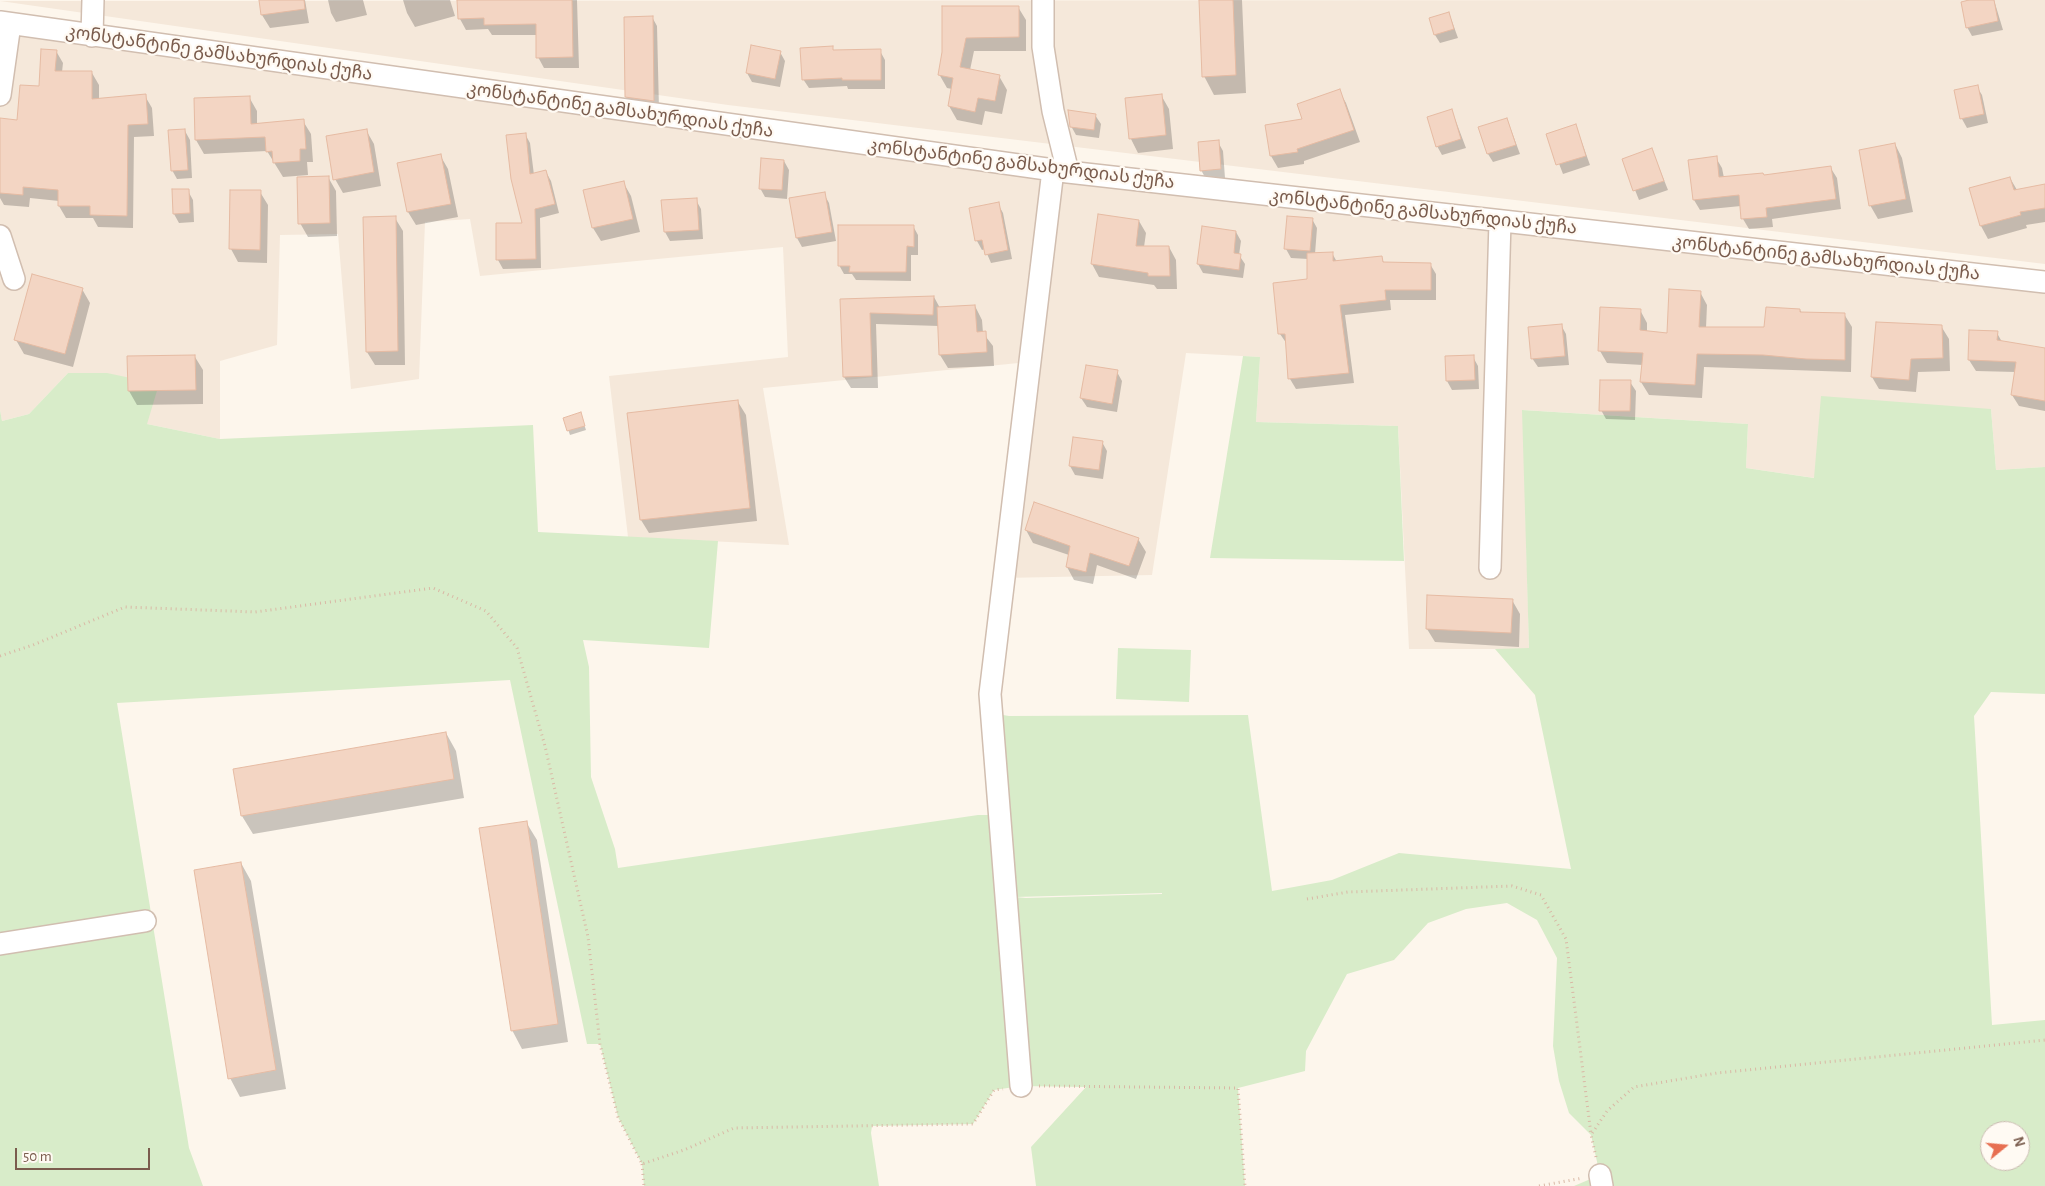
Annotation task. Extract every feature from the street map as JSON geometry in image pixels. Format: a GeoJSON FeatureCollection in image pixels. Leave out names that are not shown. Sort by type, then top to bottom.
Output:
{"type":"FeatureCollection","features":[{"type":"Feature","properties":{"kind":"street"},"geometry":{"type":"LineString","coordinates":[[92,36],[93,0]]}},
{"type":"Feature","properties":{"kind":"street"},"geometry":{"type":"LineString","coordinates":[[1021,1086],[990,694],[1060,171],[1043,47],[1043,0]]}},
{"type":"Feature","properties":{"kind":"street"},"geometry":{"type":"LineString","coordinates":[[0,95],[5,23]]}},
{"type":"Feature","properties":{"kind":"street","name":"კონსტანტინე გამსახურდიას ქუჩა"},"geometry":{"type":"LineString","coordinates":[[5,23],[1060,171],[2045,282]]}},
{"type":"Feature","properties":{"kind":"street"},"geometry":{"type":"LineString","coordinates":[[1490,568],[1500,221]]}},
{"type":"Feature","properties":{"kind":"street"},"geometry":{"type":"LineString","coordinates":[[0,236],[14,278]]}},
{"type":"Feature","properties":{"kind":"street"},"geometry":{"type":"LineString","coordinates":[[0,944],[145,920]]}},
{"type":"Feature","properties":{"kind":"path"},"geometry":{"type":"LineString","coordinates":[[0,656],[33,645],[125,607],[255,612],[432,588],[486,611],[517,648],[545,746],[588,937],[600,1044],[618,1116],[642,1164],[644,1186]]}},
{"type":"Feature","properties":{"kind":"path"},"geometry":{"type":"LineString","coordinates":[[1307,899],[1348,892],[1512,886],[1541,895],[1566,939],[1591,1135],[1601,1181],[1539,1186]]}},
{"type":"Feature","properties":{"kind":"path"},"geometry":{"type":"LineString","coordinates":[[1591,1135],[1606,1111],[1634,1087],[1717,1073],[2045,1040]]}},
{"type":"Feature","properties":{"kind":"path"},"geometry":{"type":"LineString","coordinates":[[642,1164],[684,1150],[734,1128],[973,1124],[994,1090],[1021,1086],[1238,1088],[1245,1186]]}},
{"type":"Feature","properties":{"kind":"shaded area"},"geometry":{"type":"Polygon","coordinates":[[[2045,0],[2045,264],[728,105],[0,1],[2045,0]]]}},
{"type":"Feature","properties":{"kind":"shaded area"},"geometry":{"type":"Polygon","coordinates":[[[0,22],[1068,172],[2045,282],[2045,467],[1996,470],[1991,409],[1815,478],[1746,468],[1748,424],[1523,410],[1529,649],[1409,649],[1398,426],[1256,422],[1260,357],[1186,353],[1152,575],[1003,578],[1029,362],[763,388],[789,545],[628,537],[609,376],[788,357],[783,247],[480,276],[470,219],[425,222],[419,379],[351,389],[338,234],[280,235],[277,345],[220,361],[220,439],[147,424],[68,373],[29,414],[2,421],[0,410],[0,22]]]}},
{"type":"Feature","properties":{"kind":"green space"},"geometry":{"type":"Polygon","coordinates":[[[1243,356],[1260,357],[1256,422],[1398,426],[1404,561],[1210,558],[1243,356]]]}},
{"type":"Feature","properties":{"kind":"green space"},"geometry":{"type":"Polygon","coordinates":[[[68,373],[107,373],[159,384],[147,424],[220,439],[533,425],[538,532],[718,541],[709,648],[583,640],[589,667],[591,777],[615,849],[618,868],[978,815],[999,815],[991,713],[1009,716],[1248,715],[1272,891],[1332,880],[1399,853],[1571,869],[1535,695],[1495,649],[1529,648],[1522,410],[1748,424],[1746,468],[1814,478],[1821,396],[1991,409],[1996,470],[2045,467],[2045,694],[1991,692],[1974,716],[1992,1025],[2045,1020],[2045,1186],[1574,1186],[1600,1175],[1591,1135],[1569,1113],[1559,1081],[1553,1046],[1557,958],[1537,920],[1507,903],[1466,909],[1428,923],[1394,960],[1347,974],[1306,1051],[1305,1071],[1238,1088],[1245,1186],[1036,1186],[1031,1147],[1086,1087],[1021,1086],[994,1090],[973,1124],[872,1126],[871,1133],[879,1186],[644,1186],[642,1164],[618,1117],[600,1044],[587,1044],[510,680],[117,703],[189,1148],[203,1186],[0,1186],[0,410],[2,421],[29,414],[68,373]],[[1162,893],[1015,897],[1162,894],[1162,893]]]}},
{"type":"Feature","properties":{"kind":"green space"},"geometry":{"type":"Polygon","coordinates":[[[1118,648],[1191,650],[1189,702],[1116,699],[1118,648]]]}},
{"type":"Feature","properties":{"kind":"building"},"geometry":{"type":"Polygon","coordinates":[[[259,0],[304,0],[305,9],[261,15],[259,0]]]}},
{"type":"Feature","properties":{"kind":"building"},"geometry":{"type":"Polygon","coordinates":[[[457,0],[572,0],[573,57],[536,58],[536,24],[484,25],[484,18],[458,19],[457,0]]]}},
{"type":"Feature","properties":{"kind":"building"},"geometry":{"type":"Polygon","coordinates":[[[1199,0],[1233,0],[1236,75],[1202,77],[1199,0]]]}},
{"type":"Feature","properties":{"kind":"building"},"geometry":{"type":"Polygon","coordinates":[[[1969,0],[1994,0],[1998,21],[1966,28],[1961,2],[1969,0]]]}},
{"type":"Feature","properties":{"kind":"building"},"geometry":{"type":"Polygon","coordinates":[[[942,6],[1019,6],[1019,37],[966,38],[960,67],[1000,75],[995,101],[978,98],[975,112],[948,106],[953,78],[938,75],[942,52],[942,6]]]}},
{"type":"Feature","properties":{"kind":"building"},"geometry":{"type":"Polygon","coordinates":[[[1449,12],[1454,29],[1434,35],[1429,18],[1449,12]]]}},
{"type":"Feature","properties":{"kind":"building"},"geometry":{"type":"Polygon","coordinates":[[[653,16],[654,101],[625,97],[624,17],[653,16]]]}},
{"type":"Feature","properties":{"kind":"building"},"geometry":{"type":"Polygon","coordinates":[[[751,45],[781,51],[775,79],[746,73],[751,45]]]}},
{"type":"Feature","properties":{"kind":"building"},"geometry":{"type":"Polygon","coordinates":[[[833,46],[833,50],[881,49],[881,80],[842,80],[842,78],[802,80],[800,48],[833,46]]]}},
{"type":"Feature","properties":{"kind":"building"},"geometry":{"type":"Polygon","coordinates":[[[41,49],[57,50],[55,71],[92,71],[92,99],[146,94],[148,124],[128,125],[127,216],[90,215],[90,206],[58,206],[58,190],[23,187],[23,195],[0,193],[0,118],[17,120],[20,85],[39,86],[41,49]]]}},
{"type":"Feature","properties":{"kind":"building"},"geometry":{"type":"Polygon","coordinates":[[[1978,85],[1984,114],[1960,119],[1954,90],[1978,85]]]}},
{"type":"Feature","properties":{"kind":"building"},"geometry":{"type":"Polygon","coordinates":[[[1340,89],[1354,130],[1297,149],[1298,152],[1270,156],[1265,125],[1302,119],[1297,104],[1340,89]]]}},
{"type":"Feature","properties":{"kind":"building"},"geometry":{"type":"Polygon","coordinates":[[[1162,94],[1166,135],[1129,139],[1125,98],[1162,94]]]}},
{"type":"Feature","properties":{"kind":"building"},"geometry":{"type":"Polygon","coordinates":[[[250,96],[251,124],[304,119],[306,149],[300,149],[300,161],[273,163],[272,151],[266,152],[265,137],[195,140],[194,98],[250,96]]]}},
{"type":"Feature","properties":{"kind":"building"},"geometry":{"type":"Polygon","coordinates":[[[1452,109],[1461,139],[1436,147],[1427,117],[1452,109]]]}},
{"type":"Feature","properties":{"kind":"building"},"geometry":{"type":"Polygon","coordinates":[[[1068,110],[1096,114],[1094,130],[1070,127],[1068,110]]]}},
{"type":"Feature","properties":{"kind":"building"},"geometry":{"type":"Polygon","coordinates":[[[1507,118],[1516,145],[1487,154],[1478,127],[1507,118]]]}},
{"type":"Feature","properties":{"kind":"building"},"geometry":{"type":"Polygon","coordinates":[[[1576,124],[1586,156],[1556,165],[1546,134],[1576,124]]]}},
{"type":"Feature","properties":{"kind":"building"},"geometry":{"type":"Polygon","coordinates":[[[185,129],[188,170],[171,171],[168,130],[185,129]]]}},
{"type":"Feature","properties":{"kind":"building"},"geometry":{"type":"Polygon","coordinates":[[[367,129],[374,172],[333,180],[326,136],[367,129]]]}},
{"type":"Feature","properties":{"kind":"building"},"geometry":{"type":"Polygon","coordinates":[[[526,133],[530,174],[546,170],[555,204],[535,209],[536,259],[496,260],[496,223],[522,223],[511,179],[506,135],[526,133]]]}},
{"type":"Feature","properties":{"kind":"building"},"geometry":{"type":"Polygon","coordinates":[[[1219,140],[1221,169],[1200,171],[1198,142],[1219,140]]]}},
{"type":"Feature","properties":{"kind":"building"},"geometry":{"type":"Polygon","coordinates":[[[1895,143],[1906,199],[1869,206],[1859,150],[1895,143]]]}},
{"type":"Feature","properties":{"kind":"building"},"geometry":{"type":"Polygon","coordinates":[[[1652,148],[1664,181],[1633,191],[1622,159],[1652,148]]]}},
{"type":"Feature","properties":{"kind":"building"},"geometry":{"type":"Polygon","coordinates":[[[441,154],[451,204],[407,212],[397,163],[441,154]]]}},
{"type":"Feature","properties":{"kind":"building"},"geometry":{"type":"Polygon","coordinates":[[[1717,156],[1719,177],[1763,173],[1764,175],[1831,166],[1836,199],[1766,208],[1767,217],[1741,219],[1739,195],[1693,200],[1688,160],[1717,156]]]}},
{"type":"Feature","properties":{"kind":"building"},"geometry":{"type":"Polygon","coordinates":[[[761,158],[784,160],[782,190],[759,189],[761,158]]]}},
{"type":"Feature","properties":{"kind":"building"},"geometry":{"type":"Polygon","coordinates":[[[329,176],[330,223],[298,224],[297,177],[329,176]]]}},
{"type":"Feature","properties":{"kind":"building"},"geometry":{"type":"Polygon","coordinates":[[[2010,177],[2014,190],[2045,184],[2045,208],[2020,212],[2021,215],[1980,226],[1969,188],[2010,177]]]}},
{"type":"Feature","properties":{"kind":"building"},"geometry":{"type":"Polygon","coordinates":[[[624,181],[633,219],[592,228],[583,190],[624,181]]]}},
{"type":"Feature","properties":{"kind":"building"},"geometry":{"type":"Polygon","coordinates":[[[172,189],[189,189],[190,213],[173,214],[172,189]]]}},
{"type":"Feature","properties":{"kind":"building"},"geometry":{"type":"Polygon","coordinates":[[[230,190],[261,190],[260,250],[229,249],[230,190]]]}},
{"type":"Feature","properties":{"kind":"building"},"geometry":{"type":"Polygon","coordinates":[[[825,192],[832,232],[796,238],[789,198],[825,192]]]}},
{"type":"Feature","properties":{"kind":"building"},"geometry":{"type":"Polygon","coordinates":[[[697,198],[699,230],[664,232],[661,200],[697,198]]]}},
{"type":"Feature","properties":{"kind":"building"},"geometry":{"type":"Polygon","coordinates":[[[999,202],[1008,250],[985,255],[982,240],[975,241],[969,208],[999,202]]]}},
{"type":"Feature","properties":{"kind":"building"},"geometry":{"type":"Polygon","coordinates":[[[1098,214],[1139,220],[1136,246],[1169,246],[1170,276],[1148,276],[1148,273],[1091,264],[1098,214]]]}},
{"type":"Feature","properties":{"kind":"building"},"geometry":{"type":"Polygon","coordinates":[[[396,216],[398,351],[366,352],[363,217],[396,216]]]}},
{"type":"Feature","properties":{"kind":"building"},"geometry":{"type":"Polygon","coordinates":[[[1287,216],[1313,218],[1310,251],[1284,249],[1287,216]]]}},
{"type":"Feature","properties":{"kind":"building"},"geometry":{"type":"Polygon","coordinates":[[[838,225],[914,225],[914,247],[907,246],[906,272],[849,272],[850,266],[838,266],[838,225]]]}},
{"type":"Feature","properties":{"kind":"building"},"geometry":{"type":"Polygon","coordinates":[[[1202,226],[1236,231],[1234,253],[1241,254],[1239,270],[1197,264],[1202,226]]]}},
{"type":"Feature","properties":{"kind":"building"},"geometry":{"type":"Polygon","coordinates":[[[1333,252],[1333,261],[1382,256],[1383,262],[1431,263],[1431,290],[1385,290],[1386,300],[1340,305],[1349,373],[1288,379],[1285,334],[1278,334],[1273,283],[1307,279],[1307,253],[1333,252]]]}},
{"type":"Feature","properties":{"kind":"building"},"geometry":{"type":"Polygon","coordinates":[[[32,274],[83,288],[65,354],[14,340],[32,274]]]}},
{"type":"Feature","properties":{"kind":"building"},"geometry":{"type":"Polygon","coordinates":[[[1669,289],[1701,291],[1699,327],[1764,327],[1766,307],[1800,309],[1800,312],[1845,313],[1845,360],[1763,355],[1697,354],[1695,385],[1640,382],[1643,353],[1598,351],[1600,307],[1641,309],[1640,330],[1667,333],[1669,289]]]}},
{"type":"Feature","properties":{"kind":"building"},"geometry":{"type":"Polygon","coordinates":[[[934,296],[933,315],[870,313],[872,376],[843,377],[840,299],[934,296]]]}},
{"type":"Feature","properties":{"kind":"building"},"geometry":{"type":"Polygon","coordinates":[[[975,305],[977,332],[986,331],[987,352],[939,355],[937,307],[975,305]]]}},
{"type":"Feature","properties":{"kind":"building"},"geometry":{"type":"Polygon","coordinates":[[[1876,322],[1942,325],[1943,358],[1911,359],[1909,380],[1871,377],[1876,322]]]}},
{"type":"Feature","properties":{"kind":"building"},"geometry":{"type":"Polygon","coordinates":[[[1562,324],[1565,356],[1531,359],[1528,327],[1562,324]]]}},
{"type":"Feature","properties":{"kind":"building"},"geometry":{"type":"Polygon","coordinates":[[[1969,330],[1998,331],[1997,340],[2045,348],[2045,401],[2011,395],[2016,362],[1968,360],[1969,330]]]}},
{"type":"Feature","properties":{"kind":"building"},"geometry":{"type":"Polygon","coordinates":[[[195,355],[196,390],[128,391],[127,356],[195,355]]]}},
{"type":"Feature","properties":{"kind":"building"},"geometry":{"type":"Polygon","coordinates":[[[1474,355],[1475,380],[1446,381],[1445,356],[1474,355]]]}},
{"type":"Feature","properties":{"kind":"building"},"geometry":{"type":"Polygon","coordinates":[[[1086,365],[1118,370],[1112,404],[1080,398],[1086,365]]]}},
{"type":"Feature","properties":{"kind":"building"},"geometry":{"type":"Polygon","coordinates":[[[1600,380],[1631,380],[1630,411],[1599,411],[1600,380]]]}},
{"type":"Feature","properties":{"kind":"building"},"geometry":{"type":"Polygon","coordinates":[[[738,400],[750,508],[640,520],[627,413],[738,400]]]}},
{"type":"Feature","properties":{"kind":"building"},"geometry":{"type":"Polygon","coordinates":[[[581,412],[585,426],[567,431],[563,418],[581,412]]]}},
{"type":"Feature","properties":{"kind":"building"},"geometry":{"type":"Polygon","coordinates":[[[1073,437],[1103,441],[1099,470],[1069,466],[1073,437]]]}},
{"type":"Feature","properties":{"kind":"building"},"geometry":{"type":"Polygon","coordinates":[[[1034,502],[1139,538],[1129,566],[1090,553],[1086,572],[1066,567],[1070,546],[1025,530],[1034,502]]]}},
{"type":"Feature","properties":{"kind":"building"},"geometry":{"type":"Polygon","coordinates":[[[1427,595],[1513,599],[1511,633],[1426,629],[1427,595]]]}},
{"type":"Feature","properties":{"kind":"building"},"geometry":{"type":"Polygon","coordinates":[[[446,732],[454,779],[241,816],[233,769],[446,732]]]}},
{"type":"Feature","properties":{"kind":"building"},"geometry":{"type":"Polygon","coordinates":[[[527,821],[558,1024],[511,1031],[479,828],[527,821]]]}},
{"type":"Feature","properties":{"kind":"building"},"geometry":{"type":"Polygon","coordinates":[[[241,862],[276,1070],[228,1079],[194,870],[241,862]]]}}]}
